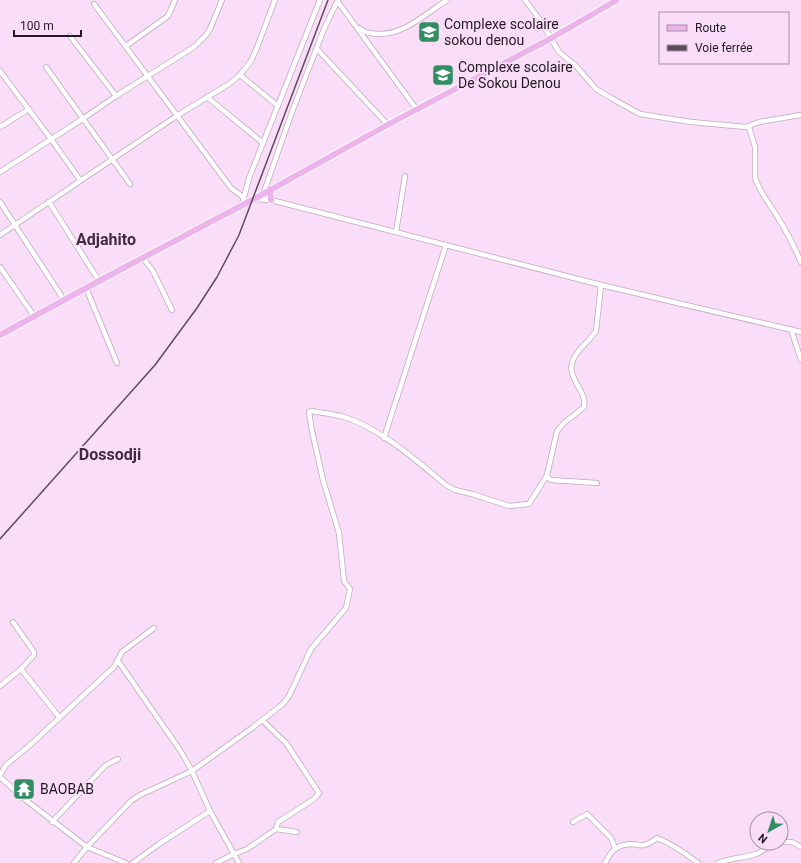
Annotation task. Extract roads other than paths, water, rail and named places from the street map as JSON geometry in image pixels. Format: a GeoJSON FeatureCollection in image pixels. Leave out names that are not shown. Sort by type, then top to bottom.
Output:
{"type":"FeatureCollection","features":[{"type":"Feature","properties":{"kind":"main road"},"geometry":{"type":"LineString","coordinates":[[0,335],[550,39],[615,0]]}},
{"type":"Feature","properties":{"kind":"main road"},"geometry":{"type":"LineString","coordinates":[[267,191],[271,200]]}},
{"type":"Feature","properties":{"kind":"street"},"geometry":{"type":"LineString","coordinates":[[126,46],[168,16],[175,0]]}},
{"type":"Feature","properties":{"kind":"street"},"geometry":{"type":"LineString","coordinates":[[0,172],[194,47],[201,41],[210,29],[222,0]]}},
{"type":"Feature","properties":{"kind":"street"},"geometry":{"type":"LineString","coordinates":[[0,235],[178,115],[229,84],[240,75],[251,61],[275,0]]}},
{"type":"Feature","properties":{"kind":"street"},"geometry":{"type":"LineString","coordinates":[[242,205],[249,178],[320,0]]}},
{"type":"Feature","properties":{"kind":"street"},"geometry":{"type":"LineString","coordinates":[[357,28],[369,33],[398,31],[413,23],[447,0]]}},
{"type":"Feature","properties":{"kind":"street"},"geometry":{"type":"LineString","coordinates":[[525,0],[540,20],[559,52],[576,66],[596,89],[640,114],[691,122],[749,127],[759,122],[801,116]]}},
{"type":"Feature","properties":{"kind":"street"},"geometry":{"type":"LineString","coordinates":[[267,191],[292,112],[324,29],[338,1],[417,110]]}},
{"type":"Feature","properties":{"kind":"street"},"geometry":{"type":"LineString","coordinates":[[94,4],[231,188],[243,197]]}},
{"type":"Feature","properties":{"kind":"street"},"geometry":{"type":"LineString","coordinates":[[70,36],[116,96]]}},
{"type":"Feature","properties":{"kind":"street"},"geometry":{"type":"LineString","coordinates":[[317,49],[388,125]]}},
{"type":"Feature","properties":{"kind":"street"},"geometry":{"type":"LineString","coordinates":[[46,67],[130,184]]}},
{"type":"Feature","properties":{"kind":"street"},"geometry":{"type":"LineString","coordinates":[[0,72],[80,180]]}},
{"type":"Feature","properties":{"kind":"street"},"geometry":{"type":"LineString","coordinates":[[240,75],[278,106]]}},
{"type":"Feature","properties":{"kind":"street"},"geometry":{"type":"LineString","coordinates":[[207,97],[263,143]]}},
{"type":"Feature","properties":{"kind":"street"},"geometry":{"type":"LineString","coordinates":[[0,127],[28,109]]}},
{"type":"Feature","properties":{"kind":"street"},"geometry":{"type":"LineString","coordinates":[[749,127],[755,147],[755,178],[763,195],[787,231],[801,262]]}},
{"type":"Feature","properties":{"kind":"street"},"geometry":{"type":"LineString","coordinates":[[396,232],[405,176]]}},
{"type":"Feature","properties":{"kind":"street"},"geometry":{"type":"LineString","coordinates":[[254,199],[271,200],[601,285],[801,332]]}},
{"type":"Feature","properties":{"kind":"street"},"geometry":{"type":"LineString","coordinates":[[0,202],[64,300]]}},
{"type":"Feature","properties":{"kind":"street"},"geometry":{"type":"LineString","coordinates":[[49,202],[99,281]]}},
{"type":"Feature","properties":{"kind":"street"},"geometry":{"type":"LineString","coordinates":[[384,438],[446,245]]}},
{"type":"Feature","properties":{"kind":"street"},"geometry":{"type":"LineString","coordinates":[[143,258],[153,272],[172,310]]}},
{"type":"Feature","properties":{"kind":"street"},"geometry":{"type":"LineString","coordinates":[[0,267],[34,316]]}},
{"type":"Feature","properties":{"kind":"street"},"geometry":{"type":"LineString","coordinates":[[74,863],[87,847],[131,801],[140,795],[192,771],[283,704],[289,696],[311,649],[334,624],[346,608],[350,589],[344,581],[339,533],[324,480],[309,412],[311,411],[344,417],[371,429],[425,467],[446,485],[455,490],[509,506],[529,504],[547,475],[558,431],[564,423],[584,407],[585,404],[572,376],[572,362],[576,352],[596,331],[601,285]]}},
{"type":"Feature","properties":{"kind":"street"},"geometry":{"type":"LineString","coordinates":[[86,288],[117,363]]}},
{"type":"Feature","properties":{"kind":"street"},"geometry":{"type":"LineString","coordinates":[[791,329],[801,360]]}},
{"type":"Feature","properties":{"kind":"street"},"geometry":{"type":"LineString","coordinates":[[547,475],[548,478],[552,480],[597,483]]}},
{"type":"Feature","properties":{"kind":"street"},"geometry":{"type":"LineString","coordinates":[[0,686],[21,669],[34,655],[34,652],[13,622]]}},
{"type":"Feature","properties":{"kind":"street"},"geometry":{"type":"LineString","coordinates":[[126,863],[87,847],[52,822],[23,798],[0,776],[6,765],[29,746],[114,667],[122,652],[154,628]]}},
{"type":"Feature","properties":{"kind":"street"},"geometry":{"type":"LineString","coordinates":[[118,661],[172,738],[192,771],[210,811],[239,863]]}},
{"type":"Feature","properties":{"kind":"street"},"geometry":{"type":"LineString","coordinates":[[21,669],[59,717]]}},
{"type":"Feature","properties":{"kind":"street"},"geometry":{"type":"LineString","coordinates":[[216,863],[247,848],[276,829],[278,822],[314,799],[318,793],[286,743],[262,720]]}},
{"type":"Feature","properties":{"kind":"street"},"geometry":{"type":"LineString","coordinates":[[52,822],[106,765],[118,759]]}},
{"type":"Feature","properties":{"kind":"street"},"geometry":{"type":"LineString","coordinates":[[133,863],[158,844],[210,811]]}},
{"type":"Feature","properties":{"kind":"street"},"geometry":{"type":"LineString","coordinates":[[573,822],[587,814],[611,838],[615,848]]}},
{"type":"Feature","properties":{"kind":"street"},"geometry":{"type":"LineString","coordinates":[[276,829],[297,832]]}},
{"type":"Feature","properties":{"kind":"street"},"geometry":{"type":"LineString","coordinates":[[605,863],[610,853],[621,845],[634,844],[641,846],[649,844],[658,838],[680,850],[698,863]]}},
{"type":"Feature","properties":{"kind":"street"},"geometry":{"type":"LineString","coordinates":[[789,842],[801,847]]}},
{"type":"Feature","properties":{"kind":"street"},"geometry":{"type":"LineString","coordinates":[[718,863],[724,860],[757,854],[761,851]]}},
{"type":"Feature","properties":{"kind":"railway"},"geometry":{"type":"LineString","coordinates":[[0,539],[155,365],[197,308],[217,277],[239,235],[328,0]]}},
{"type":"Feature","properties":{"kind":"place","name":"Complexe scolaire sokou denou"},"geometry":{"type":"Point","coordinates":[429,32]}},
{"type":"Feature","properties":{"kind":"place","name":"Complexe scolaire De Sokou Denou"},"geometry":{"type":"Point","coordinates":[443,75]}},
{"type":"Feature","properties":{"kind":"place","name":"BAOBAB"},"geometry":{"type":"Point","coordinates":[24,789]}},
{"type":"Feature","properties":{"kind":"district","name":"Adjahito"},"geometry":{"type":"Point","coordinates":[106,239]}},
{"type":"Feature","properties":{"kind":"district","name":"Dossodji"},"geometry":{"type":"Point","coordinates":[110,454]}}]}
